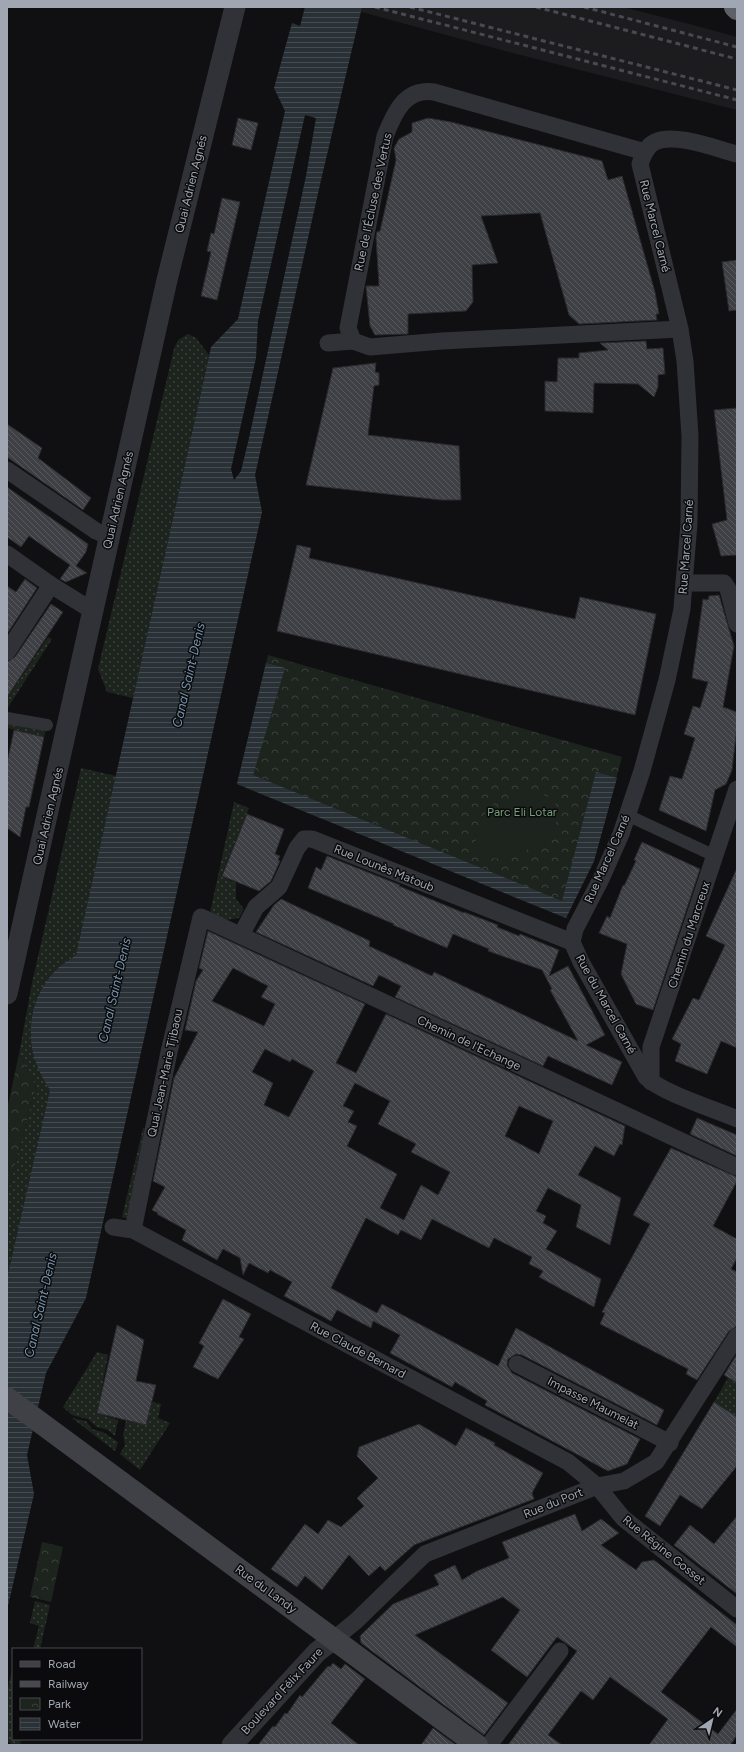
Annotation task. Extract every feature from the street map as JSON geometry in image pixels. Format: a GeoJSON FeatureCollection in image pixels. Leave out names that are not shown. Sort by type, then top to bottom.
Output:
{"type":"FeatureCollection","features":[{"type":"Feature","properties":{"kind":"main road","name":"Rue du Landy"},"geometry":{"type":"LineString","coordinates":[[7,1398],[477,1745]]}},
{"type":"Feature","properties":{"kind":"street","name":"Quai Adrien Agnés"},"geometry":{"type":"LineString","coordinates":[[7,994],[167,280],[235,7]]}},
{"type":"Feature","properties":{"kind":"street"},"geometry":{"type":"LineString","coordinates":[[723,7],[737,10]]}},
{"type":"Feature","properties":{"kind":"street","name":"Rue de l'Écluse des Vertus"},"geometry":{"type":"LineString","coordinates":[[353,341],[348,328],[385,136],[395,112],[404,100],[418,93],[431,92],[645,152]]}},
{"type":"Feature","properties":{"kind":"street"},"geometry":{"type":"LineString","coordinates":[[645,152],[654,142],[664,138],[678,139],[737,154]]}},
{"type":"Feature","properties":{"kind":"street","name":"Rue Marcel Carné"},"geometry":{"type":"LineString","coordinates":[[574,935],[601,878],[627,815],[649,747],[667,680],[682,609],[688,524],[690,436],[685,361],[680,329],[640,164],[645,152]]}},
{"type":"Feature","properties":{"kind":"street"},"geometry":{"type":"LineString","coordinates":[[328,343],[353,341],[370,347],[442,341],[680,329]]}},
{"type":"Feature","properties":{"kind":"street"},"geometry":{"type":"LineString","coordinates":[[7,470],[96,531],[110,537]]}},
{"type":"Feature","properties":{"kind":"street"},"geometry":{"type":"LineString","coordinates":[[7,554],[51,585],[92,611]]}},
{"type":"Feature","properties":{"kind":"street"},"geometry":{"type":"LineString","coordinates":[[684,583],[724,583],[728,589],[737,624]]}},
{"type":"Feature","properties":{"kind":"street"},"geometry":{"type":"LineString","coordinates":[[7,652],[51,585]]}},
{"type":"Feature","properties":{"kind":"street"},"geometry":{"type":"LineString","coordinates":[[7,718],[47,725]]}},
{"type":"Feature","properties":{"kind":"street","name":"Chemin du Marcreux"},"geometry":{"type":"LineString","coordinates":[[649,1080],[651,1047],[737,789]]}},
{"type":"Feature","properties":{"kind":"street"},"geometry":{"type":"LineString","coordinates":[[627,815],[715,856]]}},
{"type":"Feature","properties":{"kind":"street","name":"Rue Lounès Matoub"},"geometry":{"type":"LineString","coordinates":[[241,935],[256,907],[278,887],[297,848],[304,839],[312,839],[574,935]]}},
{"type":"Feature","properties":{"kind":"street","name":"Chemin de l'Echange"},"geometry":{"type":"LineString","coordinates":[[201,917],[737,1167]]}},
{"type":"Feature","properties":{"kind":"street","name":"Quai Jean-Marie Tjibaou"},"geometry":{"type":"LineString","coordinates":[[133,1230],[169,1052],[201,917]]}},
{"type":"Feature","properties":{"kind":"street","name":"Rue du Marcel Carné"},"geometry":{"type":"LineString","coordinates":[[574,935],[581,962],[649,1080]]}},
{"type":"Feature","properties":{"kind":"street"},"geometry":{"type":"LineString","coordinates":[[649,1080],[737,1119]]}},
{"type":"Feature","properties":{"kind":"street","name":"Rue Claude Bernard"},"geometry":{"type":"LineString","coordinates":[[113,1227],[133,1230],[568,1462],[597,1486]]}},
{"type":"Feature","properties":{"kind":"street","name":"Rue du Port"},"geometry":{"type":"LineString","coordinates":[[334,1639],[356,1621],[425,1554],[597,1486],[624,1482],[656,1462],[670,1443],[737,1336]]}},
{"type":"Feature","properties":{"kind":"street","name":"Impasse Maumelat"},"geometry":{"type":"LineString","coordinates":[[517,1364],[670,1443]]}},
{"type":"Feature","properties":{"kind":"street","name":"Rue Régine Gosset"},"geometry":{"type":"LineString","coordinates":[[597,1486],[623,1518],[737,1609]]}},
{"type":"Feature","properties":{"kind":"street","name":"Boulevard Félix Faure"},"geometry":{"type":"LineString","coordinates":[[232,1745],[317,1652],[334,1639]]}},
{"type":"Feature","properties":{"kind":"street"},"geometry":{"type":"LineString","coordinates":[[489,1745],[560,1651]]}},
{"type":"Feature","properties":{"kind":"shaded area"},"geometry":{"type":"Polygon","coordinates":[[[343,7],[623,7],[693,25],[737,37],[737,110],[505,51],[343,7]]]}},
{"type":"Feature","properties":{"kind":"green space"},"geometry":{"type":"Polygon","coordinates":[[[188,334],[196,338],[209,355],[133,698],[107,692],[98,669],[174,349],[178,340],[188,334]]]}},
{"type":"Feature","properties":{"kind":"green space"},"geometry":{"type":"Polygon","coordinates":[[[48,637],[52,639],[7,709],[7,698],[48,637]]]}},
{"type":"Feature","properties":{"kind":"green space","name":"Parc Eli Lotar"},"geometry":{"type":"Polygon","coordinates":[[[268,655],[622,757],[594,861],[566,918],[237,784],[268,655]]]}},
{"type":"Feature","properties":{"kind":"green space"},"geometry":{"type":"Polygon","coordinates":[[[7,722],[46,730],[44,737],[7,728],[7,722]]]}},
{"type":"Feature","properties":{"kind":"green space"},"geometry":{"type":"Polygon","coordinates":[[[81,768],[116,776],[76,956],[62,964],[54,973],[32,1018],[31,1041],[33,1053],[50,1090],[7,1278],[7,1195],[36,1086],[19,1054],[32,983],[81,768]]]}},
{"type":"Feature","properties":{"kind":"green space"},"geometry":{"type":"Polygon","coordinates":[[[534,793],[547,796],[554,802],[557,809],[557,818],[554,827],[542,845],[535,852],[530,848],[513,856],[499,859],[488,857],[480,852],[476,843],[477,832],[482,819],[493,804],[499,810],[517,796],[534,793]]]}},
{"type":"Feature","properties":{"kind":"green space"},"geometry":{"type":"Polygon","coordinates":[[[234,802],[249,808],[221,876],[236,883],[236,899],[244,909],[239,918],[227,920],[210,913],[234,802]]]}},
{"type":"Feature","properties":{"kind":"green space"},"geometry":{"type":"Polygon","coordinates":[[[19,1054],[36,1086],[7,1195],[7,1110],[19,1054]]]}},
{"type":"Feature","properties":{"kind":"green space"},"geometry":{"type":"Polygon","coordinates":[[[143,1128],[149,1130],[138,1160],[129,1219],[122,1217],[143,1128]]]}},
{"type":"Feature","properties":{"kind":"green space"},"geometry":{"type":"Polygon","coordinates":[[[97,1352],[108,1355],[97,1413],[118,1420],[115,1436],[108,1430],[97,1427],[88,1419],[72,1415],[63,1407],[97,1352]]]}},
{"type":"Feature","properties":{"kind":"green space"},"geometry":{"type":"Polygon","coordinates":[[[728,1378],[737,1383],[737,1417],[714,1402],[728,1378]]]}},
{"type":"Feature","properties":{"kind":"green space"},"geometry":{"type":"Polygon","coordinates":[[[152,1402],[161,1404],[158,1418],[170,1423],[140,1470],[120,1454],[125,1445],[123,1435],[126,1421],[146,1425],[152,1402]]]}},
{"type":"Feature","properties":{"kind":"green space"},"geometry":{"type":"Polygon","coordinates":[[[72,1418],[86,1421],[92,1429],[103,1432],[118,1442],[115,1451],[72,1418]]]}},
{"type":"Feature","properties":{"kind":"green space"},"geometry":{"type":"Polygon","coordinates":[[[42,1542],[63,1547],[51,1602],[30,1597],[42,1542]]]}},
{"type":"Feature","properties":{"kind":"green space"},"geometry":{"type":"Polygon","coordinates":[[[35,1601],[50,1605],[40,1648],[33,1648],[39,1626],[30,1623],[35,1601]]]}},
{"type":"Feature","properties":{"kind":"green space"},"geometry":{"type":"Polygon","coordinates":[[[12,1670],[12,1740],[21,1740],[20,1745],[10,1745],[11,1743],[7,1742],[7,1693],[12,1670]]]}},
{"type":"Feature","properties":{"kind":"water","name":"Canal Saint-Denis"},"geometry":{"type":"Polygon","coordinates":[[[305,7],[362,7],[321,180],[255,475],[262,512],[86,1298],[46,1373],[27,1455],[34,1494],[7,1610],[7,1278],[50,1090],[44,1081],[33,1053],[31,1026],[33,1013],[42,988],[49,977],[60,966],[76,955],[211,347],[238,319],[285,111],[274,88],[292,23],[300,26],[305,7]],[[305,115],[258,321],[256,358],[231,469],[234,480],[241,471],[249,438],[306,176],[316,118],[305,115]]]}},
{"type":"Feature","properties":{"kind":"water"},"geometry":{"type":"Polygon","coordinates":[[[266,663],[285,668],[253,775],[562,901],[596,772],[617,778],[594,861],[566,918],[237,784],[266,663]]]}},
{"type":"Feature","properties":{"kind":"building"},"geometry":{"type":"Polygon","coordinates":[[[238,118],[258,123],[251,150],[232,145],[238,118]]]}},
{"type":"Feature","properties":{"kind":"building"},"geometry":{"type":"Polygon","coordinates":[[[428,118],[451,122],[602,161],[608,180],[622,176],[655,292],[659,314],[656,314],[657,320],[579,324],[569,315],[540,213],[481,216],[498,263],[472,265],[473,302],[466,311],[408,314],[408,334],[375,335],[370,326],[366,286],[379,286],[376,237],[377,232],[380,231],[396,160],[394,148],[399,139],[412,132],[412,123],[428,118]]]}},
{"type":"Feature","properties":{"kind":"building"},"geometry":{"type":"Polygon","coordinates":[[[222,198],[240,202],[217,300],[201,296],[211,252],[207,251],[211,233],[214,234],[222,198]]]}},
{"type":"Feature","properties":{"kind":"building"},"geometry":{"type":"Polygon","coordinates":[[[737,260],[737,310],[729,311],[722,262],[737,260]]]}},
{"type":"Feature","properties":{"kind":"building"},"geometry":{"type":"Polygon","coordinates":[[[646,341],[647,349],[663,348],[665,374],[658,375],[658,387],[654,397],[638,384],[594,383],[593,413],[545,411],[545,381],[557,382],[558,358],[579,358],[579,353],[608,350],[600,343],[646,341]]]}},
{"type":"Feature","properties":{"kind":"building"},"geometry":{"type":"Polygon","coordinates":[[[376,363],[375,372],[379,373],[379,385],[374,386],[368,435],[459,446],[461,500],[441,500],[306,485],[333,368],[376,363]]]}},
{"type":"Feature","properties":{"kind":"building"},"geometry":{"type":"Polygon","coordinates":[[[737,408],[737,555],[721,556],[712,524],[727,520],[714,410],[737,408]]]}},
{"type":"Feature","properties":{"kind":"building"},"geometry":{"type":"Polygon","coordinates":[[[7,424],[42,448],[38,458],[91,498],[83,510],[7,457],[7,424]]]}},
{"type":"Feature","properties":{"kind":"building"},"geometry":{"type":"Polygon","coordinates":[[[7,487],[88,544],[86,552],[76,566],[87,573],[66,582],[60,579],[70,565],[29,536],[21,547],[7,537],[7,487]]]}},
{"type":"Feature","properties":{"kind":"building"},"geometry":{"type":"Polygon","coordinates":[[[297,545],[311,548],[309,558],[575,619],[580,597],[656,614],[635,715],[277,631],[297,545]]]}},
{"type":"Feature","properties":{"kind":"building"},"geometry":{"type":"Polygon","coordinates":[[[25,579],[37,588],[7,634],[7,586],[16,592],[25,579]]]}},
{"type":"Feature","properties":{"kind":"building"},"geometry":{"type":"Polygon","coordinates":[[[719,595],[734,646],[723,707],[737,712],[737,727],[732,770],[726,784],[715,790],[706,831],[659,810],[670,776],[682,779],[695,738],[684,734],[693,706],[700,708],[708,682],[692,678],[703,599],[708,600],[709,596],[719,595]]]}},
{"type":"Feature","properties":{"kind":"building"},"geometry":{"type":"Polygon","coordinates":[[[51,604],[63,612],[7,697],[7,662],[15,657],[51,604]]]}},
{"type":"Feature","properties":{"kind":"building"},"geometry":{"type":"Polygon","coordinates":[[[14,730],[44,737],[29,807],[26,807],[20,837],[7,828],[7,763],[14,730]]]}},
{"type":"Feature","properties":{"kind":"building"},"geometry":{"type":"Polygon","coordinates":[[[247,814],[284,829],[275,854],[280,856],[278,860],[280,861],[271,881],[259,891],[222,876],[247,814]]]}},
{"type":"Feature","properties":{"kind":"building"},"geometry":{"type":"Polygon","coordinates":[[[642,842],[700,869],[653,1010],[636,1004],[621,974],[627,944],[599,933],[607,916],[610,918],[623,885],[624,886],[636,861],[634,860],[642,842]]]}},
{"type":"Feature","properties":{"kind":"building"},"geometry":{"type":"Polygon","coordinates":[[[327,856],[400,885],[399,886],[464,913],[498,925],[497,927],[519,936],[520,934],[559,950],[549,976],[568,966],[605,1035],[586,1045],[622,1062],[612,1085],[548,1056],[543,1066],[395,997],[401,986],[379,975],[373,986],[256,932],[274,905],[281,899],[370,941],[369,946],[432,976],[434,972],[578,1041],[550,990],[552,989],[542,970],[488,951],[489,949],[453,934],[447,948],[308,888],[316,867],[321,870],[327,856]]]}},
{"type":"Feature","properties":{"kind":"building"},"geometry":{"type":"Polygon","coordinates":[[[737,868],[737,1048],[721,1041],[707,1074],[675,1061],[681,1044],[672,1039],[693,998],[699,1000],[725,945],[706,936],[737,868]]]}},
{"type":"Feature","properties":{"kind":"building"},"geometry":{"type":"Polygon","coordinates":[[[208,931],[365,1004],[336,1063],[356,1073],[386,1014],[625,1126],[622,1145],[620,1144],[614,1156],[595,1146],[578,1175],[621,1198],[610,1245],[576,1227],[581,1205],[548,1188],[536,1211],[546,1216],[543,1223],[557,1231],[546,1249],[601,1279],[594,1307],[539,1277],[543,1271],[529,1264],[532,1257],[494,1238],[489,1248],[432,1219],[421,1240],[401,1230],[398,1235],[366,1218],[331,1288],[377,1313],[382,1304],[498,1366],[516,1328],[664,1410],[657,1425],[522,1355],[516,1354],[508,1359],[507,1365],[512,1373],[640,1439],[627,1464],[608,1471],[485,1405],[487,1401],[455,1382],[452,1387],[390,1353],[400,1335],[373,1321],[371,1328],[337,1310],[331,1321],[284,1296],[292,1282],[270,1270],[268,1273],[249,1263],[243,1275],[240,1258],[223,1249],[217,1260],[182,1240],[186,1230],[152,1210],[165,1187],[153,1181],[174,1078],[198,1032],[185,1030],[196,981],[203,970],[199,968],[208,931]],[[233,968],[212,1001],[264,1026],[275,1004],[261,997],[268,986],[233,968]],[[265,1049],[252,1072],[273,1083],[264,1105],[289,1117],[314,1071],[292,1059],[290,1062],[265,1049]],[[355,1083],[343,1106],[354,1111],[348,1122],[357,1126],[347,1146],[397,1174],[380,1208],[404,1220],[421,1185],[438,1195],[450,1172],[411,1152],[416,1144],[378,1124],[390,1101],[355,1083]],[[519,1106],[505,1136],[539,1154],[553,1121],[519,1106]]]}},
{"type":"Feature","properties":{"kind":"building"},"geometry":{"type":"Polygon","coordinates":[[[697,1118],[737,1135],[737,1156],[690,1134],[697,1118]]]}},
{"type":"Feature","properties":{"kind":"building"},"geometry":{"type":"Polygon","coordinates":[[[671,1148],[737,1177],[737,1181],[713,1226],[737,1239],[737,1258],[731,1269],[737,1272],[737,1326],[729,1331],[697,1380],[686,1374],[688,1369],[600,1324],[605,1313],[602,1312],[650,1224],[633,1215],[671,1148]]]}},
{"type":"Feature","properties":{"kind":"building"},"geometry":{"type":"Polygon","coordinates":[[[223,1299],[251,1314],[239,1337],[244,1339],[218,1379],[193,1367],[204,1346],[199,1343],[223,1299]]]}},
{"type":"Feature","properties":{"kind":"building"},"geometry":{"type":"Polygon","coordinates":[[[117,1325],[144,1340],[136,1381],[156,1385],[146,1425],[97,1413],[117,1325]]]}},
{"type":"Feature","properties":{"kind":"building"},"geometry":{"type":"Polygon","coordinates":[[[737,1354],[737,1383],[724,1375],[737,1354]]]}},
{"type":"Feature","properties":{"kind":"building"},"geometry":{"type":"Polygon","coordinates":[[[714,1402],[737,1417],[737,1466],[702,1509],[680,1495],[660,1526],[645,1516],[714,1402]]]}},
{"type":"Feature","properties":{"kind":"building"},"geometry":{"type":"Polygon","coordinates":[[[419,1424],[456,1446],[466,1428],[495,1443],[494,1445],[543,1473],[532,1493],[534,1499],[414,1545],[385,1571],[380,1566],[369,1576],[349,1555],[322,1590],[305,1576],[297,1587],[271,1569],[305,1524],[318,1534],[328,1520],[341,1527],[364,1506],[357,1498],[378,1478],[357,1456],[359,1447],[419,1424]]]}},
{"type":"Feature","properties":{"kind":"building"},"geometry":{"type":"Polygon","coordinates":[[[575,1514],[582,1531],[601,1519],[619,1533],[601,1545],[636,1570],[642,1562],[654,1560],[737,1625],[737,1647],[711,1627],[661,1692],[718,1734],[737,1709],[737,1735],[731,1744],[733,1745],[649,1745],[668,1719],[610,1677],[593,1700],[581,1691],[548,1735],[562,1745],[508,1745],[577,1651],[557,1637],[527,1677],[491,1650],[520,1610],[503,1597],[415,1635],[508,1703],[484,1735],[361,1643],[360,1636],[393,1604],[439,1585],[434,1575],[455,1565],[462,1580],[477,1571],[509,1558],[502,1542],[575,1514]]]}},
{"type":"Feature","properties":{"kind":"building"},"geometry":{"type":"Polygon","coordinates":[[[737,1516],[737,1594],[674,1545],[690,1525],[714,1544],[737,1516]]]}},
{"type":"Feature","properties":{"kind":"building"},"geometry":{"type":"Polygon","coordinates":[[[333,1663],[341,1669],[345,1664],[365,1679],[331,1723],[359,1745],[258,1745],[273,1726],[275,1727],[285,1713],[287,1714],[300,1695],[302,1697],[328,1666],[330,1667],[333,1663]]]}},
{"type":"Feature","properties":{"kind":"building"},"geometry":{"type":"Polygon","coordinates":[[[433,1728],[456,1745],[421,1745],[433,1728]]]}},
{"type":"Feature","properties":{"kind":"railway"},"geometry":{"type":"LineString","coordinates":[[375,7],[737,100]]}},
{"type":"Feature","properties":{"kind":"railway"},"geometry":{"type":"LineString","coordinates":[[410,7],[737,90]]}},
{"type":"Feature","properties":{"kind":"railway"},"geometry":{"type":"LineString","coordinates":[[536,7],[737,59]]}},
{"type":"Feature","properties":{"kind":"railway"},"geometry":{"type":"LineString","coordinates":[[584,7],[737,47]]}}]}
